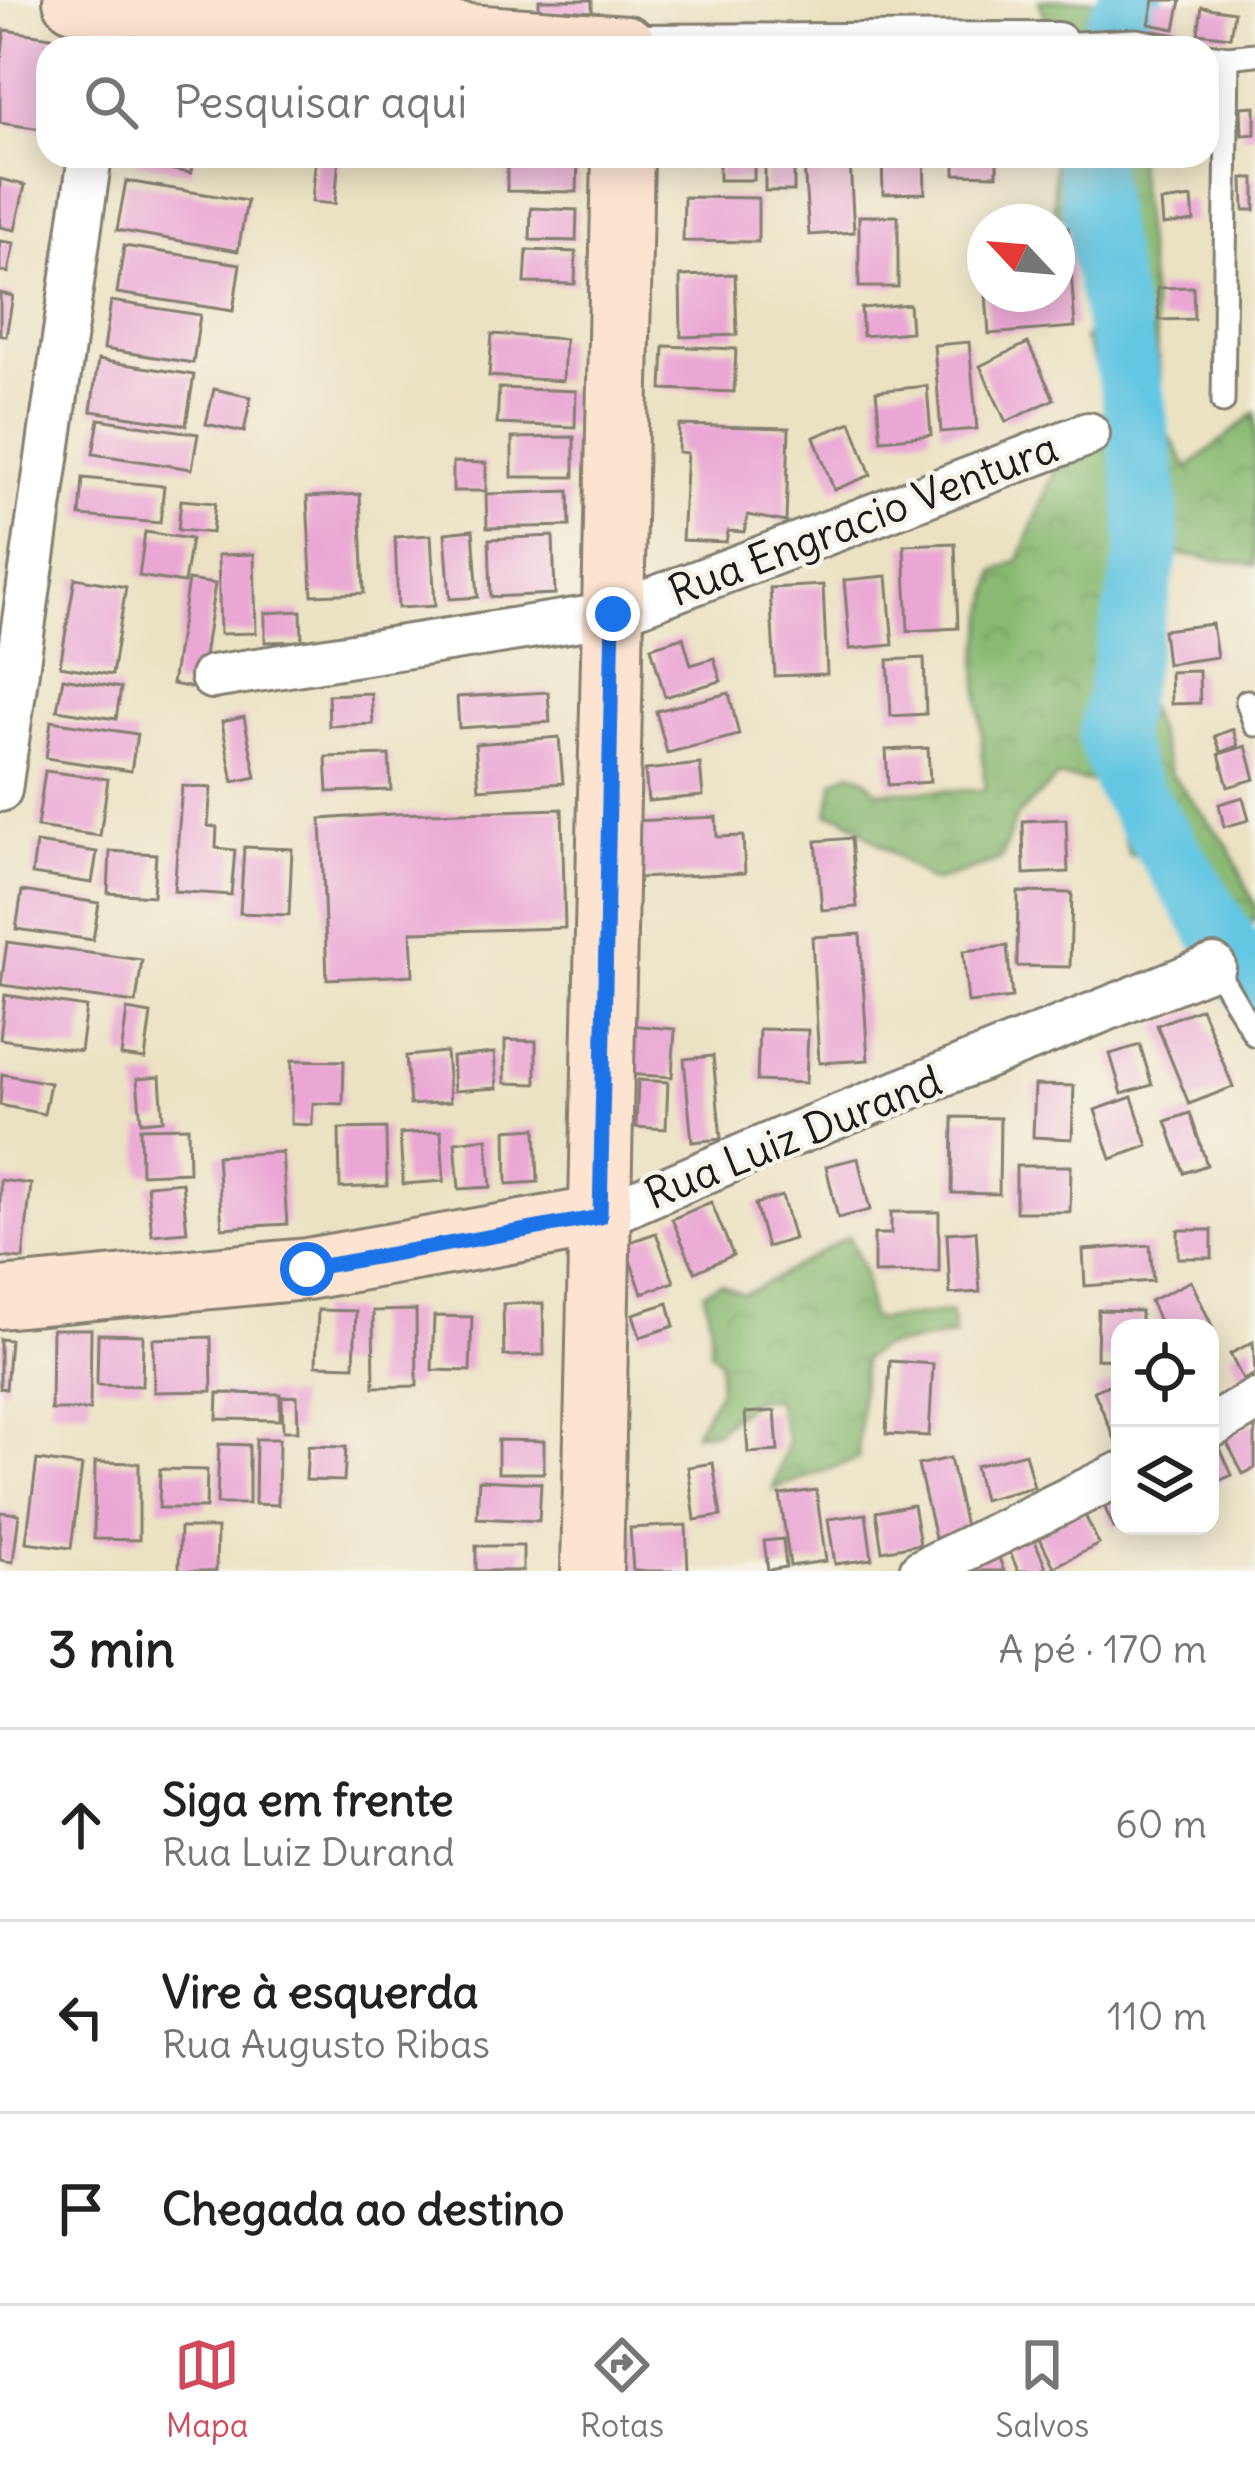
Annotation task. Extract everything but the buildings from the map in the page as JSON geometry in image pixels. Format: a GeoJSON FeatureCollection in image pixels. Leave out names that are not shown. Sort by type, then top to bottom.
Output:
{"type":"FeatureCollection","features":[{"type":"Feature","properties":{"kind":"street"},"geometry":{"type":"LineString","coordinates":[[101,13],[413,31],[792,36]]}},
{"type":"Feature","properties":{"kind":"street"},"geometry":{"type":"LineString","coordinates":[[0,790],[89,168]]}},
{"type":"Feature","properties":{"kind":"street"},"geometry":{"type":"LineString","coordinates":[[592,1571],[623,168]]}},
{"type":"Feature","properties":{"kind":"street","name":"Rua Engracio Ventura"},"geometry":{"type":"LineString","coordinates":[[212,677],[613,614],[1088,434]]}},
{"type":"Feature","properties":{"kind":"street","name":"Rua Luiz Durand"},"geometry":{"type":"LineString","coordinates":[[0,1298],[307,1269],[600,1217],[1214,966]]}},
{"type":"Feature","properties":{"kind":"street"},"geometry":{"type":"LineString","coordinates":[[1219,1422],[1255,1401]]}},
{"type":"Feature","properties":{"kind":"street"},"geometry":{"type":"LineString","coordinates":[[922,1571],[1111,1478]]}},
{"type":"Feature","properties":{"kind":"lane"},"geometry":{"type":"LineString","coordinates":[[1219,55],[1255,54]]}},
{"type":"Feature","properties":{"kind":"lane"},"geometry":{"type":"LineString","coordinates":[[1219,168],[1222,402]]}},
{"type":"Feature","properties":{"kind":"lane"},"geometry":{"type":"LineString","coordinates":[[1247,700],[1255,725]]}},
{"type":"Feature","properties":{"kind":"lane"},"geometry":{"type":"LineString","coordinates":[[1214,966],[1255,1035]]}},
{"type":"Feature","properties":{"kind":"green space"},"geometry":{"type":"Polygon","coordinates":[[[1039,0],[1122,0],[1119,36],[1052,36],[1039,0]]]}},
{"type":"Feature","properties":{"kind":"green space"},"geometry":{"type":"Polygon","coordinates":[[[1054,168],[1137,168],[1166,430],[1188,468],[1255,413],[1255,565],[1155,551],[1139,682],[1171,774],[1229,847],[1255,906],[1255,921],[1234,920],[1171,861],[1129,855],[1108,784],[1058,777],[1016,817],[1001,860],[932,882],[842,816],[828,814],[834,781],[851,772],[877,791],[985,790],[977,664],[995,572],[1019,560],[1054,472],[1112,403],[1084,339],[1092,328],[1109,332],[1110,318],[1088,236],[1075,226],[1075,204],[1054,204],[1054,168]]]}},
{"type":"Feature","properties":{"kind":"green space"},"geometry":{"type":"Polygon","coordinates":[[[849,1236],[864,1272],[870,1318],[951,1312],[954,1336],[879,1348],[863,1359],[858,1459],[773,1489],[788,1440],[775,1399],[755,1399],[715,1432],[694,1433],[718,1393],[720,1361],[710,1351],[704,1292],[720,1283],[742,1293],[757,1288],[849,1236]]]}},
{"type":"Feature","properties":{"kind":"waterway"},"geometry":{"type":"LineString","coordinates":[[1112,36],[1132,0]]}},
{"type":"Feature","properties":{"kind":"waterway"},"geometry":{"type":"LineString","coordinates":[[1088,168],[1146,486],[1148,547],[1109,737],[1125,781],[1255,988]]}},
{"type":"Feature","properties":{"kind":"route"},"geometry":{"type":"LineString","coordinates":[[307,1269],[600,1217],[613,614]]}}]}
